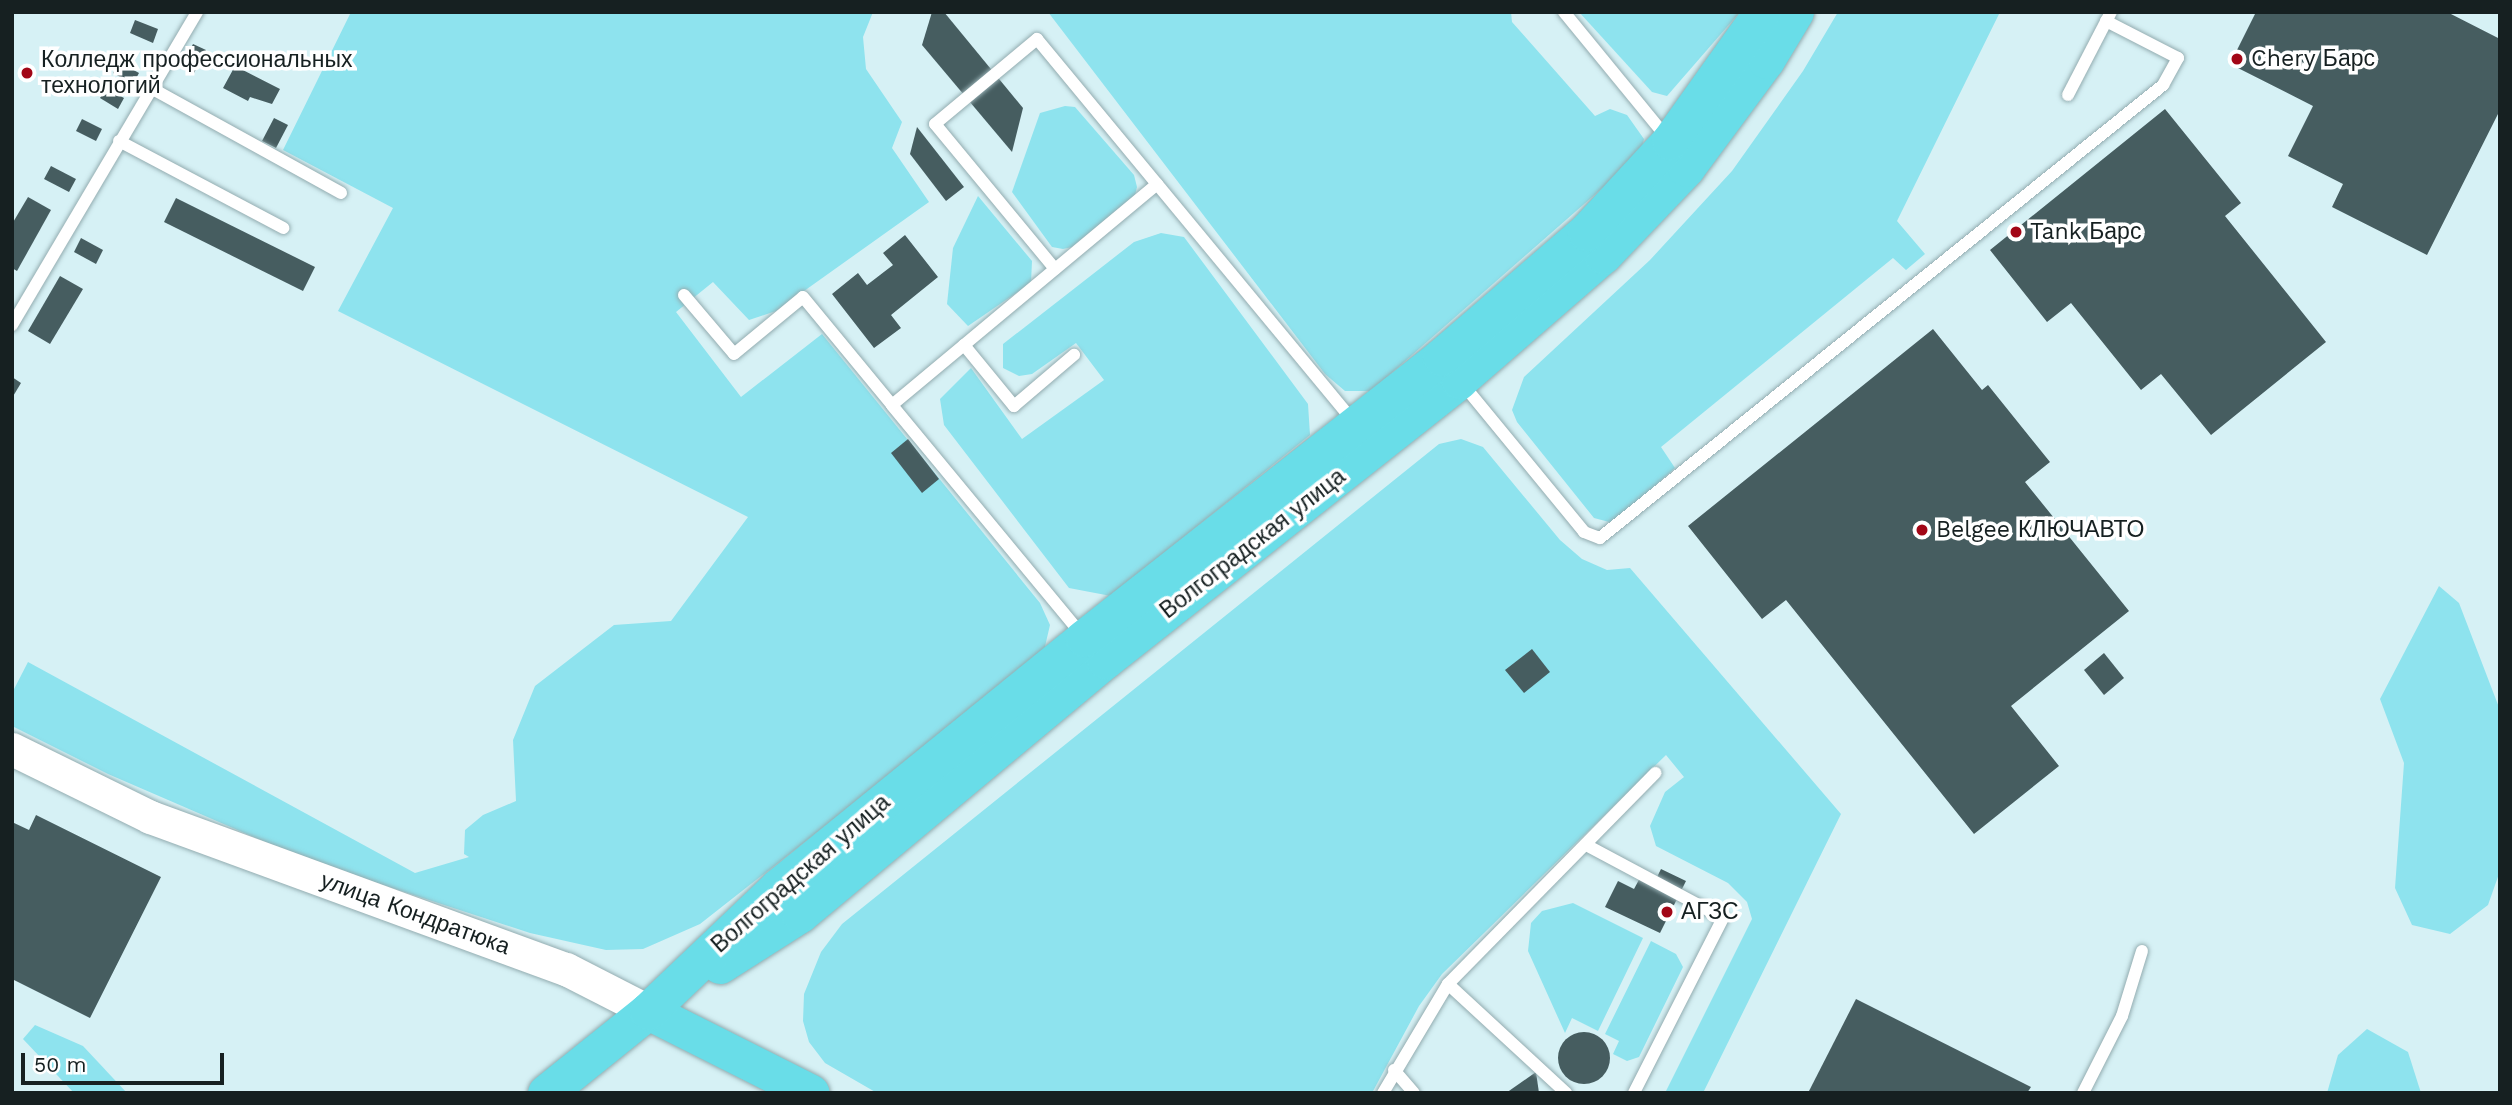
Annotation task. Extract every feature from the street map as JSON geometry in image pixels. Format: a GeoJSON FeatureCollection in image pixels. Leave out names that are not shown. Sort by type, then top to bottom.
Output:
{"type":"FeatureCollection","features":[{"type":"Feature","properties":{"kind":"main road","name":"Волгоградская улица"},"geometry":{"type":"LineString","coordinates":[[546,1093],[648,1011],[778,887],[1084,638],[1356,424],[1450,369],[1586,232],[1670,141],[1762,12]]}},
{"type":"Feature","properties":{"kind":"main road","name":"Волгоградская улица"},"geometry":{"type":"LineString","coordinates":[[648,1011],[800,914],[1450,369],[1603,255],[1659,199],[1766,60],[1795,12]]}},
{"type":"Feature","properties":{"kind":"main road","name":"улица Кондратюка"},"geometry":{"type":"LineString","coordinates":[[648,1011],[811,1093]]}},
{"type":"Feature","properties":{"kind":"street","name":"улица Кондратюка"},"geometry":{"type":"LineString","coordinates":[[12,749],[150,817],[566,969],[648,1011]]}},
{"type":"Feature","properties":{"kind":"lane"},"geometry":{"type":"LineString","coordinates":[[12,326],[197,12]]}},
{"type":"Feature","properties":{"kind":"lane"},"geometry":{"type":"LineString","coordinates":[[1564,12],[1670,141]]}},
{"type":"Feature","properties":{"kind":"lane"},"geometry":{"type":"LineString","coordinates":[[1450,369],[1584,532],[1600,538],[2163,85],[2178,58],[2108,17],[2068,95]]}},
{"type":"Feature","properties":{"kind":"lane"},"geometry":{"type":"LineString","coordinates":[[1055,269],[935,124],[1037,39],[1356,424]]}},
{"type":"Feature","properties":{"kind":"lane"},"geometry":{"type":"LineString","coordinates":[[151,88],[341,193]]}},
{"type":"Feature","properties":{"kind":"lane"},"geometry":{"type":"LineString","coordinates":[[119,141],[283,228]]}},
{"type":"Feature","properties":{"kind":"lane"},"geometry":{"type":"LineString","coordinates":[[892,405],[1157,184]]}},
{"type":"Feature","properties":{"kind":"lane"},"geometry":{"type":"LineString","coordinates":[[684,295],[734,354],[803,297],[1084,638]]}},
{"type":"Feature","properties":{"kind":"lane"},"geometry":{"type":"LineString","coordinates":[[964,345],[1014,406],[1074,355]]}},
{"type":"Feature","properties":{"kind":"lane"},"geometry":{"type":"LineString","coordinates":[[1383,1093],[1394,1070],[1448,984],[1588,846],[1656,774]]}},
{"type":"Feature","properties":{"kind":"lane"},"geometry":{"type":"LineString","coordinates":[[1588,846],[1723,918],[1633,1093]]}},
{"type":"Feature","properties":{"kind":"lane"},"geometry":{"type":"LineString","coordinates":[[2083,1093],[2122,1016],[2141,951]]}},
{"type":"Feature","properties":{"kind":"lane"},"geometry":{"type":"LineString","coordinates":[[1448,984],[1566,1093]]}},
{"type":"Feature","properties":{"kind":"lane"},"geometry":{"type":"LineString","coordinates":[[1394,1070],[1414,1093]]}},
{"type":"Feature","properties":{"kind":"shaded area"},"geometry":{"type":"Polygon","coordinates":[[[351,12],[873,12],[863,37],[866,69],[902,122],[892,148],[929,202],[776,311],[749,320],[713,282],[676,312],[741,397],[822,334],[1040,603],[1050,625],[1043,655],[700,924],[643,949],[606,950],[530,933],[377,883],[272,845],[108,774],[12,726],[12,693],[28,662],[415,873],[469,857],[464,854],[465,830],[483,815],[516,801],[513,740],[535,686],[614,625],[671,621],[748,517],[338,311],[393,208],[283,150],[351,12]]]}},
{"type":"Feature","properties":{"kind":"shaded area"},"geometry":{"type":"Polygon","coordinates":[[[1048,12],[1511,12],[1512,22],[1595,116],[1610,109],[1627,115],[1644,139],[1640,155],[1371,391],[1345,391],[1325,374],[1048,12]]]}},
{"type":"Feature","properties":{"kind":"shaded area"},"geometry":{"type":"Polygon","coordinates":[[[1579,12],[1740,12],[1667,96],[1652,92],[1579,12]]]}},
{"type":"Feature","properties":{"kind":"shaded area"},"geometry":{"type":"Polygon","coordinates":[[[1838,12],[2000,12],[1897,221],[1925,254],[1906,270],[1893,258],[1661,447],[1675,468],[1613,523],[1594,518],[1517,422],[1512,410],[1524,377],[1650,260],[1732,171],[1803,71],[1838,12]]]}},
{"type":"Feature","properties":{"kind":"shaded area"},"geometry":{"type":"Polygon","coordinates":[[[1065,106],[1075,107],[1134,175],[1137,187],[1135,195],[1072,247],[1063,249],[1052,247],[1012,192],[1040,113],[1065,106]]]}},
{"type":"Feature","properties":{"kind":"shaded area"},"geometry":{"type":"Polygon","coordinates":[[[978,196],[1032,261],[1031,283],[968,326],[947,304],[953,248],[978,196]]]}},
{"type":"Feature","properties":{"kind":"shaded area"},"geometry":{"type":"Polygon","coordinates":[[[1161,233],[1184,237],[1308,404],[1310,435],[1111,596],[1069,588],[944,425],[940,399],[971,368],[1022,439],[1104,380],[1076,343],[1032,374],[1019,376],[1003,368],[1003,344],[1134,242],[1161,233]]]}},
{"type":"Feature","properties":{"kind":"shaded area"},"geometry":{"type":"Polygon","coordinates":[[[1461,439],[1483,447],[1560,540],[1582,559],[1607,570],[1630,568],[1841,814],[1703,1093],[1665,1093],[1752,919],[1747,902],[1728,883],[1656,846],[1650,826],[1665,792],[1684,777],[1666,755],[1442,974],[1419,1006],[1372,1093],[877,1093],[825,1063],[809,1042],[803,1021],[804,994],[821,952],[842,924],[1439,444],[1461,439]]]}},
{"type":"Feature","properties":{"kind":"shaded area"},"geometry":{"type":"Polygon","coordinates":[[[2439,586],[2459,603],[2500,710],[2500,871],[2488,905],[2450,934],[2412,925],[2395,888],[2404,763],[2380,699],[2439,586]]]}},
{"type":"Feature","properties":{"kind":"shaded area"},"geometry":{"type":"Polygon","coordinates":[[[1573,903],[1643,938],[1598,1031],[1572,1018],[1565,1033],[1528,951],[1531,923],[1542,911],[1573,903]]]}},
{"type":"Feature","properties":{"kind":"shaded area"},"geometry":{"type":"Polygon","coordinates":[[[1651,941],[1676,954],[1683,967],[1639,1057],[1627,1061],[1613,1054],[1619,1041],[1605,1034],[1651,941]]]}},
{"type":"Feature","properties":{"kind":"shaded area"},"geometry":{"type":"Polygon","coordinates":[[[35,1025],[83,1046],[127,1093],[74,1093],[23,1039],[35,1025]]]}},
{"type":"Feature","properties":{"kind":"shaded area"},"geometry":{"type":"Polygon","coordinates":[[[2367,1029],[2408,1052],[2421,1093],[2327,1093],[2338,1055],[2367,1029]]]}},
{"type":"Feature","properties":{"kind":"building"},"geometry":{"type":"Polygon","coordinates":[[[932,12],[944,12],[1023,108],[1012,152],[922,45],[932,12]]]}},
{"type":"Feature","properties":{"kind":"building"},"geometry":{"type":"Polygon","coordinates":[[[2256,12],[2447,12],[2500,39],[2500,110],[2427,255],[2332,207],[2343,184],[2288,156],[2313,106],[2230,64],[2256,12]]]}},
{"type":"Feature","properties":{"kind":"building"},"geometry":{"type":"Polygon","coordinates":[[[135,20],[158,29],[153,43],[130,33],[135,20]]]}},
{"type":"Feature","properties":{"kind":"building"},"geometry":{"type":"Polygon","coordinates":[[[193,44],[206,50],[194,73],[181,67],[193,44]]]}},
{"type":"Feature","properties":{"kind":"building"},"geometry":{"type":"Polygon","coordinates":[[[119,62],[139,73],[133,84],[113,73],[119,62]]]}},
{"type":"Feature","properties":{"kind":"building"},"geometry":{"type":"Polygon","coordinates":[[[235,66],[280,89],[272,104],[250,97],[248,101],[223,88],[235,66]]]}},
{"type":"Feature","properties":{"kind":"building"},"geometry":{"type":"Polygon","coordinates":[[[106,88],[124,98],[118,109],[100,98],[106,88]]]}},
{"type":"Feature","properties":{"kind":"building"},"geometry":{"type":"Polygon","coordinates":[[[2165,109],[2241,203],[2225,216],[2326,342],[2211,435],[2161,374],[2141,390],[2071,303],[2047,322],[1990,250],[2165,109]]]}},
{"type":"Feature","properties":{"kind":"building"},"geometry":{"type":"Polygon","coordinates":[[[274,118],[288,125],[276,148],[262,141],[274,118]]]}},
{"type":"Feature","properties":{"kind":"building"},"geometry":{"type":"Polygon","coordinates":[[[82,119],[102,129],[96,141],[76,131],[82,119]]]}},
{"type":"Feature","properties":{"kind":"building"},"geometry":{"type":"Polygon","coordinates":[[[917,127],[964,187],[946,201],[910,154],[917,127]]]}},
{"type":"Feature","properties":{"kind":"building"},"geometry":{"type":"Polygon","coordinates":[[[51,166],[76,179],[69,192],[44,179],[51,166]]]}},
{"type":"Feature","properties":{"kind":"building"},"geometry":{"type":"Polygon","coordinates":[[[28,197],[51,210],[17,271],[12,268],[12,224],[28,197]]]}},
{"type":"Feature","properties":{"kind":"building"},"geometry":{"type":"Polygon","coordinates":[[[176,198],[315,267],[303,291],[164,222],[176,198]]]}},
{"type":"Feature","properties":{"kind":"building"},"geometry":{"type":"Polygon","coordinates":[[[905,235],[938,277],[891,315],[901,328],[874,348],[832,294],[858,273],[867,285],[893,265],[883,253],[905,235]]]}},
{"type":"Feature","properties":{"kind":"building"},"geometry":{"type":"Polygon","coordinates":[[[81,238],[103,250],[96,264],[74,252],[81,238]]]}},
{"type":"Feature","properties":{"kind":"building"},"geometry":{"type":"Polygon","coordinates":[[[60,276],[83,289],[50,344],[28,331],[60,276]]]}},
{"type":"Feature","properties":{"kind":"building"},"geometry":{"type":"Polygon","coordinates":[[[1933,329],[1982,390],[1988,385],[2050,462],[2025,482],[2129,611],[2011,706],[2059,766],[1974,834],[1786,600],[1762,619],[1688,526],[1933,329]]]}},
{"type":"Feature","properties":{"kind":"building"},"geometry":{"type":"Polygon","coordinates":[[[12,377],[21,383],[12,398],[12,377]]]}},
{"type":"Feature","properties":{"kind":"building"},"geometry":{"type":"Polygon","coordinates":[[[908,439],[939,479],[922,493],[891,453],[908,439]]]}},
{"type":"Feature","properties":{"kind":"building"},"geometry":{"type":"Polygon","coordinates":[[[1532,649],[1550,672],[1524,693],[1505,670],[1532,649]]]}},
{"type":"Feature","properties":{"kind":"building"},"geometry":{"type":"Polygon","coordinates":[[[2104,653],[2124,678],[2104,695],[2084,670],[2104,653]]]}},
{"type":"Feature","properties":{"kind":"building"},"geometry":{"type":"Polygon","coordinates":[[[36,815],[161,877],[90,1018],[12,979],[12,822],[29,830],[36,815]]]}},
{"type":"Feature","properties":{"kind":"building"},"geometry":{"type":"Polygon","coordinates":[[[1661,869],[1686,881],[1660,933],[1605,907],[1618,881],[1634,889],[1641,876],[1654,883],[1661,869]]]}},
{"type":"Feature","properties":{"kind":"building"},"geometry":{"type":"Polygon","coordinates":[[[1856,999],[2031,1087],[2027,1093],[1808,1093],[1856,999]]]}},
{"type":"Feature","properties":{"kind":"building"},"geometry":{"type":"Polygon","coordinates":[[[1584,1032],[1594,1034],[1602,1040],[1608,1048],[1608,1068],[1602,1076],[1594,1082],[1584,1084],[1574,1082],[1566,1076],[1560,1068],[1558,1058],[1560,1048],[1566,1040],[1574,1034],[1584,1032]]]}},
{"type":"Feature","properties":{"kind":"building"},"geometry":{"type":"Polygon","coordinates":[[[1536,1072],[1539,1093],[1506,1093],[1536,1072]]]}},
{"type":"Feature","properties":{"kind":"place","name":"Chery Барс"},"geometry":{"type":"Point","coordinates":[2237,59]}},
{"type":"Feature","properties":{"kind":"place","name":"Колледж профессиональных технологий"},"geometry":{"type":"Point","coordinates":[27,73]}},
{"type":"Feature","properties":{"kind":"place","name":"Tank Барс"},"geometry":{"type":"Point","coordinates":[2016,232]}},
{"type":"Feature","properties":{"kind":"place","name":"Belgee КЛЮЧАВТО"},"geometry":{"type":"Point","coordinates":[1922,530]}},
{"type":"Feature","properties":{"kind":"place","name":"АГЗС"},"geometry":{"type":"Point","coordinates":[1667,912]}}]}
